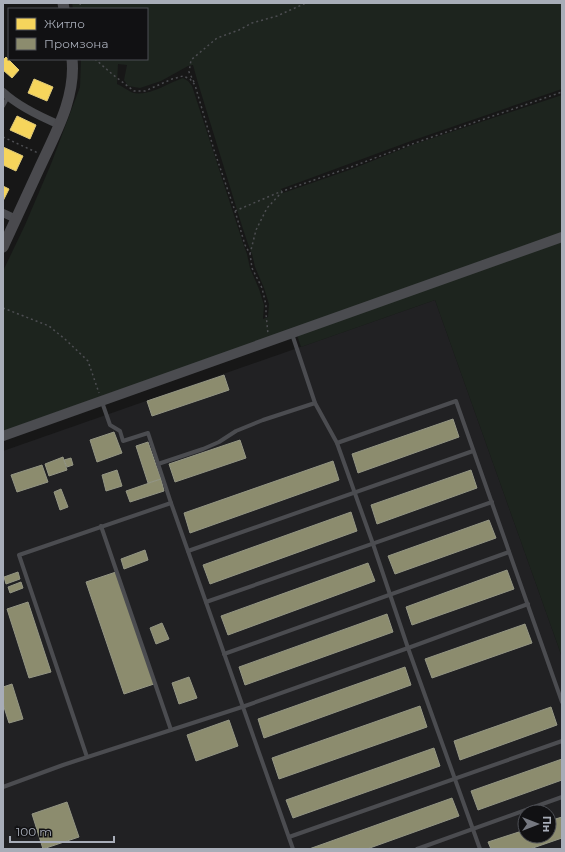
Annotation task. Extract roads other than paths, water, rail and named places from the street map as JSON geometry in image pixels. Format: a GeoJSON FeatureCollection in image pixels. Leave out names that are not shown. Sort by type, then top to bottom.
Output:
{"type":"FeatureCollection","features":[{"type":"Feature","properties":{"kind":"main road"},"geometry":{"type":"LineString","coordinates":[[3,246],[60,125],[70,94],[73,69],[72,60]]}},
{"type":"Feature","properties":{"kind":"street"},"geometry":{"type":"LineString","coordinates":[[6,94],[39,116],[60,125]]}},
{"type":"Feature","properties":{"kind":"street"},"geometry":{"type":"LineString","coordinates":[[3,213],[16,219]]}},
{"type":"Feature","properties":{"kind":"street"},"geometry":{"type":"LineString","coordinates":[[3,436],[562,238]]}},
{"type":"Feature","properties":{"kind":"lane"},"geometry":{"type":"LineString","coordinates":[[3,106],[6,94]]}},
{"type":"Feature","properties":{"kind":"lane"},"geometry":{"type":"LineString","coordinates":[[292,334],[315,403],[337,443],[480,849]]}},
{"type":"Feature","properties":{"kind":"lane"},"geometry":{"type":"LineString","coordinates":[[102,401],[110,425],[120,431],[123,441],[148,434],[242,707],[293,849]]}},
{"type":"Feature","properties":{"kind":"lane"},"geometry":{"type":"LineString","coordinates":[[337,443],[456,401],[562,702]]}},
{"type":"Feature","properties":{"kind":"lane"},"geometry":{"type":"LineString","coordinates":[[158,464],[204,449],[219,442],[236,431],[262,420],[315,403]]}},
{"type":"Feature","properties":{"kind":"lane"},"geometry":{"type":"LineString","coordinates":[[188,551],[474,451]]}},
{"type":"Feature","properties":{"kind":"lane"},"geometry":{"type":"LineString","coordinates":[[206,602],[492,502]]}},
{"type":"Feature","properties":{"kind":"lane"},"geometry":{"type":"LineString","coordinates":[[87,757],[19,555],[171,503]]}},
{"type":"Feature","properties":{"kind":"lane"},"geometry":{"type":"LineString","coordinates":[[101,526],[171,730]]}},
{"type":"Feature","properties":{"kind":"lane"},"geometry":{"type":"LineString","coordinates":[[224,654],[509,552]]}},
{"type":"Feature","properties":{"kind":"lane"},"geometry":{"type":"LineString","coordinates":[[3,787],[63,765],[242,707],[528,604]]}},
{"type":"Feature","properties":{"kind":"lane"},"geometry":{"type":"LineString","coordinates":[[289,837],[562,741]]}},
{"type":"Feature","properties":{"kind":"lane"},"geometry":{"type":"LineString","coordinates":[[416,849],[562,798]]}}]}
